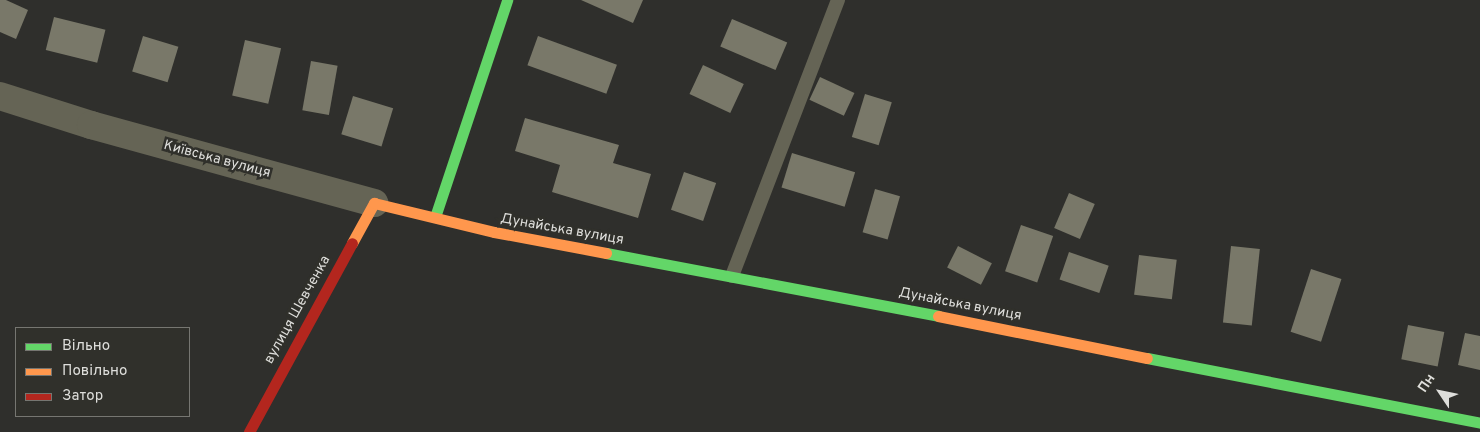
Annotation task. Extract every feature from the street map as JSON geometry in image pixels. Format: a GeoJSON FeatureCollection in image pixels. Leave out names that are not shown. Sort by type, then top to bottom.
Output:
{"type":"FeatureCollection","features":[{"type":"Feature","properties":{"kind":"street"},"geometry":{"type":"LineString","coordinates":[[435,217],[507,0]]}},
{"type":"Feature","properties":{"kind":"street","name":"Київська вулиця"},"geometry":{"type":"LineString","coordinates":[[0,96],[91,125],[374,203],[435,217]]}},
{"type":"Feature","properties":{"kind":"street","name":"вулиця Шевченка"},"geometry":{"type":"LineString","coordinates":[[249,432],[374,203]]}},
{"type":"Feature","properties":{"kind":"street","name":"Дунайська вулиця"},"geometry":{"type":"LineString","coordinates":[[435,217],[494,232],[732,276],[1472,425]]}},
{"type":"Feature","properties":{"kind":"lane"},"geometry":{"type":"LineString","coordinates":[[732,276],[834,2]]}},
{"type":"Feature","properties":{"kind":"building"},"geometry":{"type":"Polygon","coordinates":[[[0,0],[6,0],[28,10],[16,39],[0,32],[0,0]]]}},
{"type":"Feature","properties":{"kind":"building"},"geometry":{"type":"Polygon","coordinates":[[[581,0],[643,0],[633,23],[581,0]]]}},
{"type":"Feature","properties":{"kind":"building"},"geometry":{"type":"Polygon","coordinates":[[[54,17],[105,30],[97,63],[46,50],[54,17]]]}},
{"type":"Feature","properties":{"kind":"building"},"geometry":{"type":"Polygon","coordinates":[[[732,19],[787,42],[776,70],[720,47],[732,19]]]}},
{"type":"Feature","properties":{"kind":"building"},"geometry":{"type":"Polygon","coordinates":[[[143,36],[178,47],[168,82],[132,71],[143,36]]]}},
{"type":"Feature","properties":{"kind":"building"},"geometry":{"type":"Polygon","coordinates":[[[538,36],[617,65],[606,94],[527,65],[538,36]]]}},
{"type":"Feature","properties":{"kind":"building"},"geometry":{"type":"Polygon","coordinates":[[[245,40],[281,48],[268,104],[232,96],[245,40]]]}},
{"type":"Feature","properties":{"kind":"building"},"geometry":{"type":"Polygon","coordinates":[[[311,61],[338,66],[329,115],[302,110],[311,61]]]}},
{"type":"Feature","properties":{"kind":"building"},"geometry":{"type":"Polygon","coordinates":[[[703,65],[744,84],[730,113],[689,94],[703,65]]]}},
{"type":"Feature","properties":{"kind":"building"},"geometry":{"type":"Polygon","coordinates":[[[820,77],[854,93],[844,116],[809,100],[820,77]]]}},
{"type":"Feature","properties":{"kind":"building"},"geometry":{"type":"Polygon","coordinates":[[[865,94],[892,102],[879,145],[852,137],[865,94]]]}},
{"type":"Feature","properties":{"kind":"building"},"geometry":{"type":"Polygon","coordinates":[[[353,96],[393,108],[381,147],[341,134],[353,96]]]}},
{"type":"Feature","properties":{"kind":"building"},"geometry":{"type":"Polygon","coordinates":[[[525,118],[619,145],[613,163],[651,174],[638,218],[552,192],[560,165],[515,151],[525,118]]]}},
{"type":"Feature","properties":{"kind":"building"},"geometry":{"type":"Polygon","coordinates":[[[792,153],[855,172],[845,207],[781,187],[792,153]]]}},
{"type":"Feature","properties":{"kind":"building"},"geometry":{"type":"Polygon","coordinates":[[[684,172],[716,183],[703,221],[671,210],[684,172]]]}},
{"type":"Feature","properties":{"kind":"building"},"geometry":{"type":"Polygon","coordinates":[[[875,189],[900,196],[888,239],[863,232],[875,189]]]}},
{"type":"Feature","properties":{"kind":"building"},"geometry":{"type":"Polygon","coordinates":[[[1069,193],[1095,204],[1080,239],[1054,228],[1069,193]]]}},
{"type":"Feature","properties":{"kind":"building"},"geometry":{"type":"Polygon","coordinates":[[[1021,225],[1053,236],[1037,282],[1005,271],[1021,225]]]}},
{"type":"Feature","properties":{"kind":"building"},"geometry":{"type":"Polygon","coordinates":[[[958,246],[992,263],[981,285],[947,267],[958,246]]]}},
{"type":"Feature","properties":{"kind":"building"},"geometry":{"type":"Polygon","coordinates":[[[1231,246],[1260,249],[1252,326],[1223,323],[1231,246]]]}},
{"type":"Feature","properties":{"kind":"building"},"geometry":{"type":"Polygon","coordinates":[[[1069,252],[1109,266],[1099,293],[1060,279],[1069,252]]]}},
{"type":"Feature","properties":{"kind":"building"},"geometry":{"type":"Polygon","coordinates":[[[1139,255],[1177,260],[1172,299],[1134,295],[1139,255]]]}},
{"type":"Feature","properties":{"kind":"building"},"geometry":{"type":"Polygon","coordinates":[[[1311,269],[1341,279],[1321,342],[1291,332],[1311,269]]]}},
{"type":"Feature","properties":{"kind":"building"},"geometry":{"type":"Polygon","coordinates":[[[1408,325],[1444,332],[1438,366],[1401,359],[1408,325]]]}},
{"type":"Feature","properties":{"kind":"building"},"geometry":{"type":"Polygon","coordinates":[[[1465,333],[1480,336],[1480,370],[1458,365],[1465,333]]]}},
{"type":"Feature","properties":{"kind":"traffic: fast"},"geometry":{"type":"LineString","coordinates":[[435,217],[507,0]]}},
{"type":"Feature","properties":{"kind":"traffic: fast"},"geometry":{"type":"LineString","coordinates":[[606,253],[938,316]]}},
{"type":"Feature","properties":{"kind":"traffic: fast"},"geometry":{"type":"LineString","coordinates":[[1147,358],[1480,423]]}},
{"type":"Feature","properties":{"kind":"traffic: slow"},"geometry":{"type":"LineString","coordinates":[[352,243],[374,203],[494,232],[606,253]]}},
{"type":"Feature","properties":{"kind":"traffic: slow"},"geometry":{"type":"LineString","coordinates":[[938,316],[1147,358]]}},
{"type":"Feature","properties":{"kind":"traffic: jam"},"geometry":{"type":"LineString","coordinates":[[249,432],[352,243]]}}]}
